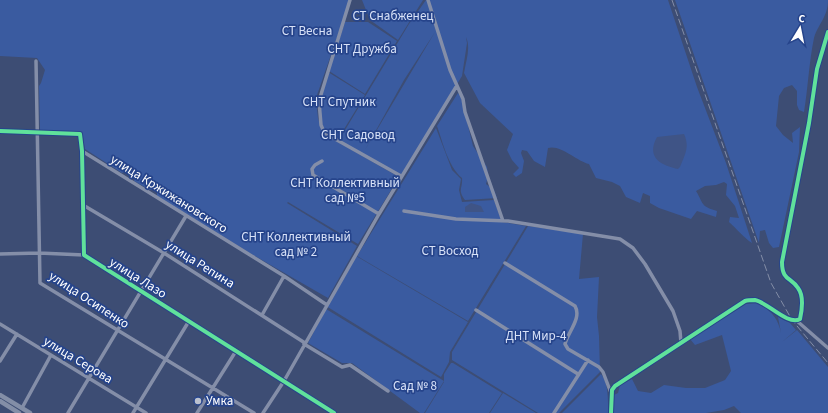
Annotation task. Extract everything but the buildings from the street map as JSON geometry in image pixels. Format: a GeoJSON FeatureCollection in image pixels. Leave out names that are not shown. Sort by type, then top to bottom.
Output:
{"type":"FeatureCollection","features":[{"type":"Feature","properties":{"kind":"main road"},"geometry":{"type":"LineString","coordinates":[[0,395],[30,413]]}},
{"type":"Feature","properties":{"kind":"main road"},"geometry":{"type":"LineString","coordinates":[[0,401],[19,413]]}},
{"type":"Feature","properties":{"kind":"street"},"geometry":{"type":"LineString","coordinates":[[350,0],[318,101],[321,125],[324,132],[328,135],[401,176]]}},
{"type":"Feature","properties":{"kind":"street"},"geometry":{"type":"LineString","coordinates":[[428,0],[456,87],[463,99],[465,112],[504,221]]}},
{"type":"Feature","properties":{"kind":"street"},"geometry":{"type":"LineString","coordinates":[[797,321],[800,319],[801,314],[800,290],[785,276],[782,262],[809,123],[817,69],[828,32]]}},
{"type":"Feature","properties":{"kind":"street","name":"улица Осипенко"},"geometry":{"type":"LineString","coordinates":[[36,61],[40,283],[254,413]]}},
{"type":"Feature","properties":{"kind":"street"},"geometry":{"type":"LineString","coordinates":[[262,413],[284,381],[401,176],[456,87]]}},
{"type":"Feature","properties":{"kind":"street"},"geometry":{"type":"LineString","coordinates":[[0,132],[80,134],[82,151],[84,255],[39,253],[0,254]]}},
{"type":"Feature","properties":{"kind":"street","name":"улица Кржижановского"},"geometry":{"type":"LineString","coordinates":[[82,151],[284,276],[327,305]]}},
{"type":"Feature","properties":{"kind":"street"},"geometry":{"type":"LineString","coordinates":[[322,161],[315,165],[312,170],[313,174],[379,214]]}},
{"type":"Feature","properties":{"kind":"street","name":"улица Репина"},"geometry":{"type":"LineString","coordinates":[[83,205],[164,253],[342,366],[350,365],[388,391]]}},
{"type":"Feature","properties":{"kind":"street"},"geometry":{"type":"LineString","coordinates":[[404,211],[456,219],[504,221],[620,239],[633,248],[645,264],[673,311],[680,330],[681,343]]}},
{"type":"Feature","properties":{"kind":"street"},"geometry":{"type":"LineString","coordinates":[[68,413],[186,216]]}},
{"type":"Feature","properties":{"kind":"street","name":"улица Лазо"},"geometry":{"type":"LineString","coordinates":[[84,255],[334,413]]}},
{"type":"Feature","properties":{"kind":"street"},"geometry":{"type":"LineString","coordinates":[[505,263],[575,306],[577,315],[565,344],[568,349],[599,367],[603,372],[611,394],[611,413]]}},
{"type":"Feature","properties":{"kind":"street"},"geometry":{"type":"LineString","coordinates":[[262,315],[284,276]]}},
{"type":"Feature","properties":{"kind":"street"},"geometry":{"type":"LineString","coordinates":[[611,394],[615,386],[748,300],[759,302],[787,318],[797,321],[828,348]]}},
{"type":"Feature","properties":{"kind":"street"},"geometry":{"type":"LineString","coordinates":[[476,310],[578,374]]}},
{"type":"Feature","properties":{"kind":"street"},"geometry":{"type":"LineString","coordinates":[[133,413],[189,321]]}},
{"type":"Feature","properties":{"kind":"street","name":"улица Серова"},"geometry":{"type":"LineString","coordinates":[[0,324],[146,413]]}},
{"type":"Feature","properties":{"kind":"street"},"geometry":{"type":"LineString","coordinates":[[0,361],[17,334]]}},
{"type":"Feature","properties":{"kind":"street"},"geometry":{"type":"LineString","coordinates":[[197,413],[236,351]]}},
{"type":"Feature","properties":{"kind":"street"},"geometry":{"type":"LineString","coordinates":[[22,408],[51,355]]}},
{"type":"Feature","properties":{"kind":"street"},"geometry":{"type":"LineString","coordinates":[[554,413],[588,360]]}},
{"type":"Feature","properties":{"kind":"green space"},"geometry":{"type":"Polygon","coordinates":[[[0,0],[350,0],[316,98],[318,118],[322,133],[399,177],[358,244],[288,202],[287,203],[357,246],[328,298],[253,255],[157,196],[157,192],[154,189],[150,190],[134,181],[135,176],[126,171],[122,173],[85,149],[82,132],[40,131],[39,86],[45,70],[37,58],[0,56],[0,0]]]}},
{"type":"Feature","properties":{"kind":"green space","name":"СТ Снабженец"},"geometry":{"type":"Polygon","coordinates":[[[362,0],[423,0],[398,40],[370,20],[362,0]]]}},
{"type":"Feature","properties":{"kind":"green space","name":"СНТ Садовод"},"geometry":{"type":"Polygon","coordinates":[[[426,0],[668,0],[697,87],[726,163],[752,243],[729,222],[730,217],[739,218],[735,206],[726,195],[727,184],[724,182],[716,185],[705,186],[696,191],[705,206],[717,211],[716,217],[697,211],[691,219],[659,208],[650,203],[650,196],[643,193],[640,203],[626,197],[620,186],[612,182],[596,178],[589,164],[558,148],[548,148],[545,167],[534,161],[527,151],[522,150],[521,153],[524,161],[522,173],[516,177],[513,174],[519,168],[512,160],[507,150],[513,134],[480,103],[464,73],[468,50],[468,46],[466,37],[467,43],[462,76],[401,175],[339,140],[409,24],[426,0]],[[435,32],[404,80],[365,150],[435,32]]]}},
{"type":"Feature","properties":{"kind":"green space"},"geometry":{"type":"Polygon","coordinates":[[[675,0],[828,0],[825,16],[814,38],[804,112],[799,110],[797,105],[797,91],[792,85],[784,88],[779,96],[776,126],[783,135],[793,143],[792,133],[800,127],[799,152],[779,247],[773,248],[769,243],[765,230],[760,231],[759,243],[675,0]]]}},
{"type":"Feature","properties":{"kind":"green space","name":"СНТ Дружба"},"geometry":{"type":"Polygon","coordinates":[[[345,22],[368,22],[397,41],[365,94],[329,71],[345,22]]]}},
{"type":"Feature","properties":{"kind":"green space","name":"СНТ Спутник"},"geometry":{"type":"Polygon","coordinates":[[[328,72],[365,95],[338,139],[325,130],[320,116],[320,101],[328,72]]]}},
{"type":"Feature","properties":{"kind":"green space"},"geometry":{"type":"Polygon","coordinates":[[[458,93],[461,97],[473,146],[487,167],[488,176],[486,184],[494,190],[497,198],[465,200],[461,193],[462,178],[457,173],[450,161],[437,126],[458,93]]]}},
{"type":"Feature","properties":{"kind":"green space","name":"СТ Восход"},"geometry":{"type":"Polygon","coordinates":[[[436,128],[452,170],[461,179],[459,190],[462,202],[494,200],[502,222],[526,226],[468,321],[357,256],[436,128]]]}},
{"type":"Feature","properties":{"kind":"green space","name":"ДНТ Мир-4"},"geometry":{"type":"Polygon","coordinates":[[[528,226],[583,234],[579,279],[599,277],[597,317],[600,372],[559,413],[538,413],[452,360],[452,352],[528,226]]]}},
{"type":"Feature","properties":{"kind":"green space"},"geometry":{"type":"Polygon","coordinates":[[[356,256],[468,322],[450,352],[449,362],[441,377],[326,306],[356,256]]]}},
{"type":"Feature","properties":{"kind":"green space"},"geometry":{"type":"Polygon","coordinates":[[[757,303],[773,315],[778,323],[781,333],[778,317],[790,323],[796,330],[782,342],[797,330],[828,367],[828,413],[741,413],[734,406],[724,410],[706,413],[614,413],[614,395],[618,393],[620,385],[632,379],[638,391],[651,393],[664,385],[686,388],[705,388],[725,380],[731,371],[722,335],[695,345],[690,339],[746,304],[757,303]]]}},
{"type":"Feature","properties":{"kind":"green space","name":"Сад № 8"},"geometry":{"type":"Polygon","coordinates":[[[326,309],[444,381],[424,413],[420,413],[352,363],[342,363],[308,343],[326,309]]]}},
{"type":"Feature","properties":{"kind":"green space"},"geometry":{"type":"Polygon","coordinates":[[[451,363],[502,393],[489,413],[425,413],[444,382],[444,374],[451,363]]]}},
{"type":"Feature","properties":{"kind":"green space"},"geometry":{"type":"Polygon","coordinates":[[[601,374],[607,387],[608,413],[562,413],[601,374]]]}},
{"type":"Feature","properties":{"kind":"green space"},"geometry":{"type":"Polygon","coordinates":[[[503,393],[536,413],[490,413],[503,393]]]}},
{"type":"Feature","properties":{"kind":"shaded area"},"geometry":{"type":"Polygon","coordinates":[[[684,134],[687,147],[678,169],[666,165],[657,159],[653,150],[657,137],[684,134]]]}},
{"type":"Feature","properties":{"kind":"shaded area"},"geometry":{"type":"Polygon","coordinates":[[[471,203],[481,206],[484,212],[465,212],[465,207],[471,203]]]}},
{"type":"Feature","properties":{"kind":"railway"},"geometry":{"type":"LineString","coordinates":[[672,0],[771,283],[792,320],[828,363]]}},
{"type":"Feature","properties":{"kind":"cycle path"},"geometry":{"type":"LineString","coordinates":[[611,413],[612,390],[615,386],[745,301],[755,300],[784,317],[795,320],[800,319],[802,307],[800,291],[785,276],[782,268],[782,262],[809,123],[817,69],[828,32]]}},
{"type":"Feature","properties":{"kind":"cycle path"},"geometry":{"type":"LineString","coordinates":[[0,131],[80,134],[82,151],[84,255],[334,413]]}},
{"type":"Feature","properties":{"kind":"place","name":"Умка"},"geometry":{"type":"Point","coordinates":[198,401]}},
{"type":"Feature","properties":{"kind":"park label","name":"СТ Весна"},"geometry":{"type":"Point","coordinates":[307,31]}},
{"type":"Feature","properties":{"kind":"park label","name":"СНТ Коллективный сад №5"},"geometry":{"type":"Point","coordinates":[345,190]}},
{"type":"Feature","properties":{"kind":"park label","name":"СНТ Коллективный сад № 2"},"geometry":{"type":"Point","coordinates":[296,244]}}]}
